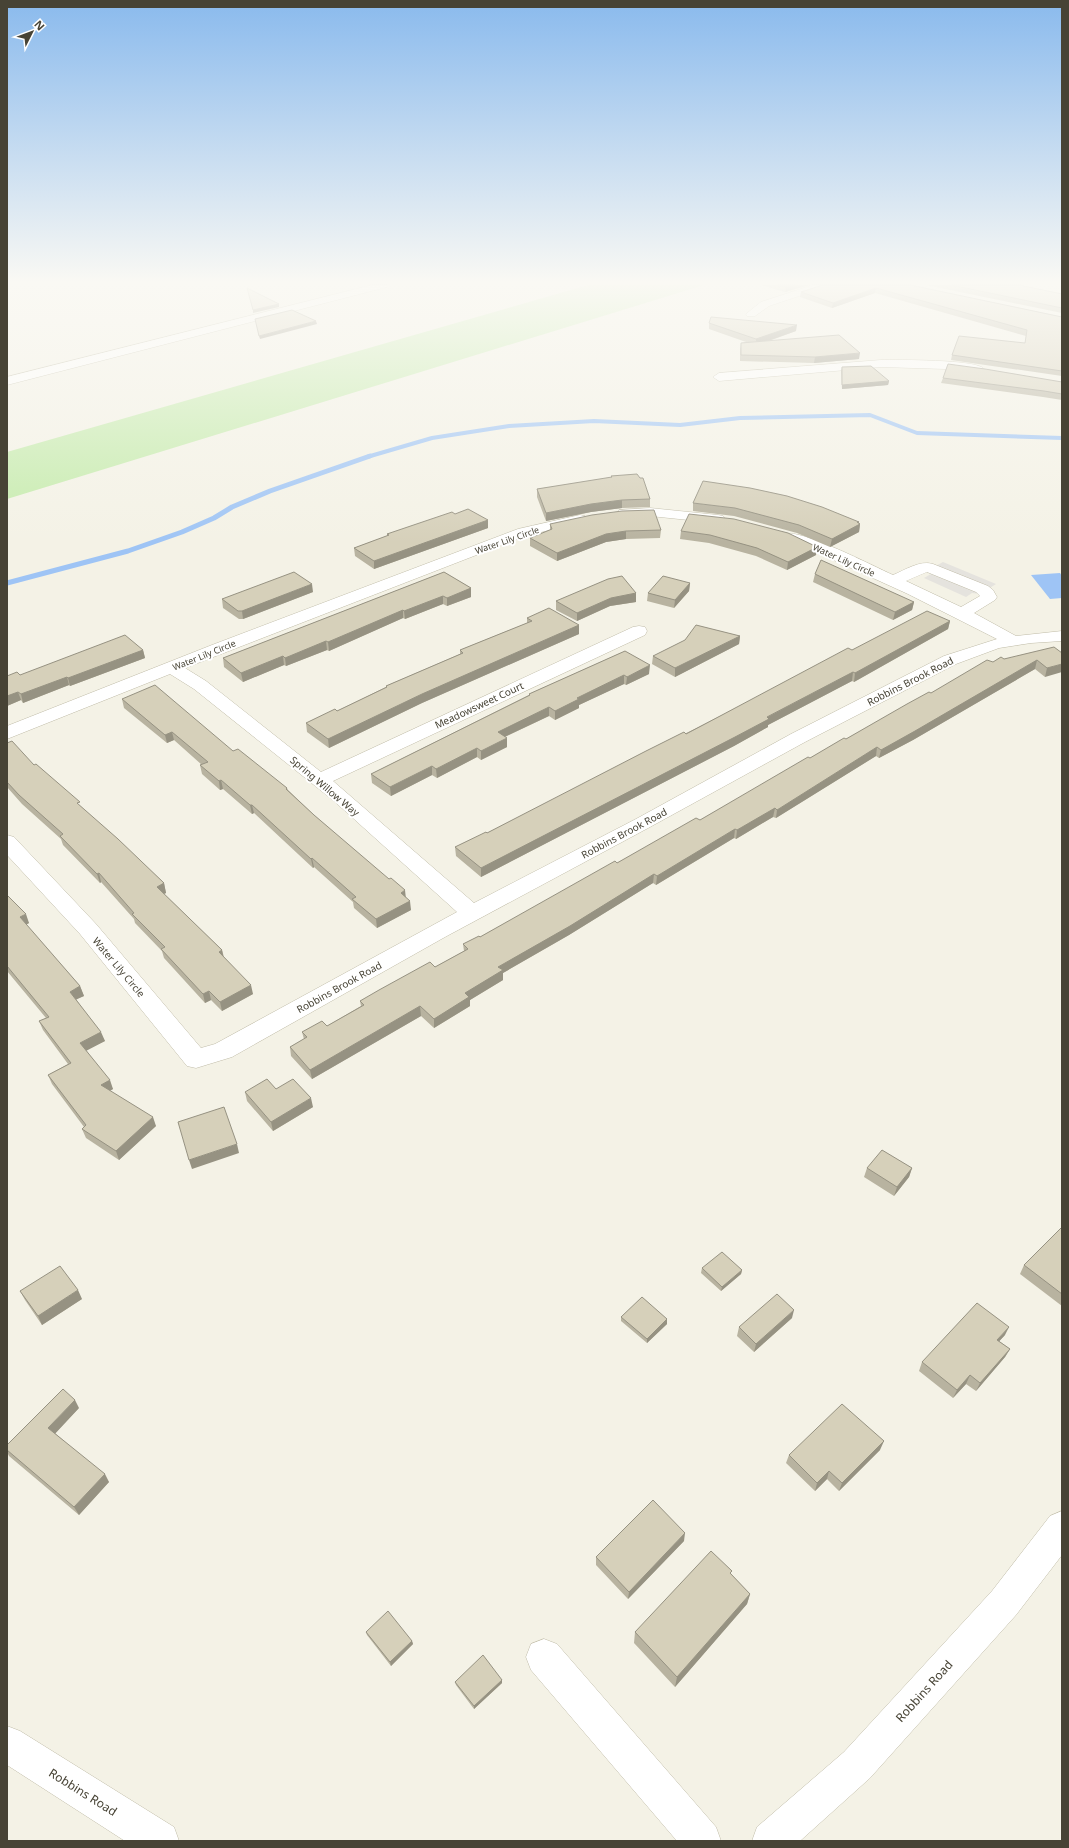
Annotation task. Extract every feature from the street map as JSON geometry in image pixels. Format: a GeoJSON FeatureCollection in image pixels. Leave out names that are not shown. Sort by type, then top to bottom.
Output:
{"type":"FeatureCollection","features":[{"type":"Feature","properties":{"kind":"street"},"geometry":{"type":"LineString","coordinates":[[7,382],[49,371]]}},
{"type":"Feature","properties":{"kind":"street"},"geometry":{"type":"LineString","coordinates":[[719,377],[788,371]]}},
{"type":"Feature","properties":{"kind":"street","name":"Water Lily Circle"},"geometry":{"type":"LineString","coordinates":[[7,733],[523,532],[556,524],[602,516],[650,512],[734,521]]}},
{"type":"Feature","properties":{"kind":"street","name":"Water Lily Circle"},"geometry":{"type":"LineString","coordinates":[[773,531],[842,558],[893,581],[962,614],[1013,641]]}},
{"type":"Feature","properties":{"kind":"street"},"geometry":{"type":"LineString","coordinates":[[893,581],[923,568],[928,568],[982,589],[987,593],[989,597],[962,614]]}},
{"type":"Feature","properties":{"kind":"street","name":"Meadowsweet Court"},"geometry":{"type":"LineString","coordinates":[[319,780],[639,631]]}},
{"type":"Feature","properties":{"kind":"street","name":"Robbins Brook Road"},"geometry":{"type":"LineString","coordinates":[[196,1059],[223,1051],[472,913],[798,738],[950,660],[996,644],[1031,638],[1062,636]]}},
{"type":"Feature","properties":{"kind":"street","name":"Spring Willow Way"},"geometry":{"type":"LineString","coordinates":[[172,668],[200,686],[319,780],[472,913]]}},
{"type":"Feature","properties":{"kind":"street","name":"Water Lily Circle"},"geometry":{"type":"LineString","coordinates":[[7,842],[88,929],[196,1059]]}},
{"type":"Feature","properties":{"kind":"street","name":"Robbins Road"},"geometry":{"type":"LineString","coordinates":[[771,1841],[857,1765],[1004,1603],[1062,1528]]}},
{"type":"Feature","properties":{"kind":"street"},"geometry":{"type":"LineString","coordinates":[[544,1657],[702,1841]]}},
{"type":"Feature","properties":{"kind":"street","name":"Robbins Road"},"geometry":{"type":"LineString","coordinates":[[7,1744],[160,1841]]}},
{"type":"Feature","properties":{"kind":"green space"},"geometry":{"type":"Polygon","coordinates":[[[288,371],[423,371],[7,499],[7,452],[288,371]]]}},
{"type":"Feature","properties":{"kind":"shaded area"},"geometry":{"type":"Polygon","coordinates":[[[943,562],[996,584],[980,594],[972,593],[966,597],[924,578],[931,574],[925,572],[943,562]]]}},
{"type":"Feature","properties":{"kind":"water"},"geometry":{"type":"Polygon","coordinates":[[[1060,573],[1062,576],[1062,598],[1050,599],[1031,575],[1060,573]]]}},
{"type":"Feature","properties":{"kind":"building"},"geometry":{"type":"Polygon","coordinates":[[[842,371],[877,371],[889,381],[842,385],[842,371]]]}},
{"type":"Feature","properties":{"kind":"building"},"geometry":{"type":"Polygon","coordinates":[[[945,371],[998,371],[1062,382],[1062,394],[1044,391],[943,378],[945,371]]]}},
{"type":"Feature","properties":{"kind":"building"},"geometry":{"type":"Polygon","coordinates":[[[637,474],[640,478],[643,478],[650,499],[622,500],[591,504],[546,513],[537,489],[612,477],[611,476],[637,474]]]}},
{"type":"Feature","properties":{"kind":"building"},"geometry":{"type":"Polygon","coordinates":[[[703,481],[750,488],[787,496],[822,507],[859,522],[857,522],[860,524],[832,539],[799,525],[735,508],[693,503],[703,481]]]}},
{"type":"Feature","properties":{"kind":"building"},"geometry":{"type":"Polygon","coordinates":[[[468,509],[488,520],[374,561],[354,548],[389,535],[387,534],[452,512],[455,514],[468,509]]]}},
{"type":"Feature","properties":{"kind":"building"},"geometry":{"type":"Polygon","coordinates":[[[654,510],[661,530],[626,531],[606,534],[557,553],[530,538],[552,529],[550,524],[592,515],[622,511],[654,510]]]}},
{"type":"Feature","properties":{"kind":"building"},"geometry":{"type":"Polygon","coordinates":[[[689,514],[734,519],[788,533],[817,547],[788,562],[757,548],[710,535],[681,531],[689,514]]]}},
{"type":"Feature","properties":{"kind":"building"},"geometry":{"type":"Polygon","coordinates":[[[821,560],[914,602],[895,612],[815,574],[821,560]]]}},
{"type":"Feature","properties":{"kind":"building"},"geometry":{"type":"Polygon","coordinates":[[[294,572],[312,584],[242,611],[238,611],[222,599],[294,572]]]}},
{"type":"Feature","properties":{"kind":"building"},"geometry":{"type":"Polygon","coordinates":[[[444,572],[471,588],[447,598],[443,596],[404,611],[403,610],[328,642],[326,641],[285,658],[283,656],[241,673],[223,658],[444,572]]]}},
{"type":"Feature","properties":{"kind":"building"},"geometry":{"type":"Polygon","coordinates":[[[622,576],[636,593],[611,598],[577,613],[556,601],[608,579],[622,576]]]}},
{"type":"Feature","properties":{"kind":"building"},"geometry":{"type":"Polygon","coordinates":[[[663,576],[690,583],[675,600],[648,593],[663,576]]]}},
{"type":"Feature","properties":{"kind":"building"},"geometry":{"type":"Polygon","coordinates":[[[549,608],[579,625],[422,694],[328,739],[306,723],[335,709],[337,711],[387,687],[386,686],[463,653],[460,650],[532,621],[527,618],[549,608]]]}},
{"type":"Feature","properties":{"kind":"building"},"geometry":{"type":"Polygon","coordinates":[[[927,611],[950,621],[855,673],[853,672],[767,717],[769,719],[735,737],[481,868],[455,847],[486,832],[487,833],[684,732],[686,734],[848,648],[852,650],[927,611]]]}},
{"type":"Feature","properties":{"kind":"building"},"geometry":{"type":"Polygon","coordinates":[[[696,625],[740,636],[675,668],[653,656],[685,640],[696,625]]]}},
{"type":"Feature","properties":{"kind":"building"},"geometry":{"type":"Polygon","coordinates":[[[125,635],[143,650],[21,694],[18,692],[7,696],[7,676],[17,672],[20,675],[125,635]]]}},
{"type":"Feature","properties":{"kind":"building"},"geometry":{"type":"Polygon","coordinates":[[[1054,647],[1062,653],[1062,664],[1047,668],[1037,660],[881,750],[877,747],[777,810],[775,808],[737,830],[735,829],[657,876],[654,874],[570,926],[498,967],[503,970],[465,993],[469,997],[434,1019],[420,1006],[310,1070],[290,1047],[307,1037],[302,1032],[322,1021],[327,1026],[364,1005],[360,1001],[379,990],[430,962],[435,967],[468,949],[463,944],[479,936],[480,937],[615,861],[617,863],[696,818],[700,820],[808,757],[810,758],[844,738],[846,739],[929,692],[931,693],[987,660],[993,662],[1001,657],[1004,659],[1054,647]]]}},
{"type":"Feature","properties":{"kind":"building"},"geometry":{"type":"Polygon","coordinates":[[[625,651],[650,665],[627,677],[624,675],[577,698],[579,699],[555,711],[549,707],[498,732],[507,738],[481,751],[477,748],[436,769],[432,766],[390,787],[371,774],[530,695],[529,694],[625,651]]]}},
{"type":"Feature","properties":{"kind":"building"},"geometry":{"type":"Polygon","coordinates":[[[155,685],[233,751],[238,749],[287,788],[286,789],[314,815],[389,879],[391,878],[405,890],[401,893],[410,901],[376,919],[352,899],[356,897],[312,858],[311,859],[252,805],[250,805],[221,780],[219,781],[200,765],[208,762],[172,732],[165,735],[122,699],[155,685]]]}},
{"type":"Feature","properties":{"kind":"building"},"geometry":{"type":"Polygon","coordinates":[[[12,741],[34,765],[36,764],[80,802],[77,803],[118,839],[164,883],[157,887],[222,950],[219,952],[251,985],[220,1002],[209,991],[203,994],[161,949],[165,947],[132,914],[134,913],[99,873],[97,874],[60,836],[63,834],[19,795],[7,782],[7,743],[12,741]]]}},
{"type":"Feature","properties":{"kind":"building"},"geometry":{"type":"Polygon","coordinates":[[[7,895],[26,914],[20,917],[80,986],[70,992],[101,1032],[80,1043],[110,1080],[101,1085],[153,1117],[116,1151],[82,1129],[86,1125],[48,1075],[71,1063],[39,1021],[49,1017],[7,966],[7,895]]]}},
{"type":"Feature","properties":{"kind":"building"},"geometry":{"type":"Polygon","coordinates":[[[267,1079],[276,1089],[293,1079],[311,1098],[271,1122],[245,1092],[267,1079]]]}},
{"type":"Feature","properties":{"kind":"building"},"geometry":{"type":"Polygon","coordinates":[[[224,1107],[237,1144],[189,1160],[178,1122],[224,1107]]]}},
{"type":"Feature","properties":{"kind":"building"},"geometry":{"type":"Polygon","coordinates":[[[882,1150],[912,1168],[897,1187],[867,1168],[882,1150]]]}},
{"type":"Feature","properties":{"kind":"building"},"geometry":{"type":"Polygon","coordinates":[[[1062,1227],[1062,1294],[1024,1265],[1062,1227]]]}},
{"type":"Feature","properties":{"kind":"building"},"geometry":{"type":"Polygon","coordinates":[[[722,1252],[742,1270],[722,1287],[702,1268],[722,1252]]]}},
{"type":"Feature","properties":{"kind":"building"},"geometry":{"type":"Polygon","coordinates":[[[60,1266],[78,1290],[38,1316],[20,1291],[60,1266]]]}},
{"type":"Feature","properties":{"kind":"building"},"geometry":{"type":"Polygon","coordinates":[[[777,1294],[794,1310],[756,1344],[739,1327],[777,1294]]]}},
{"type":"Feature","properties":{"kind":"building"},"geometry":{"type":"Polygon","coordinates":[[[642,1297],[667,1319],[647,1339],[621,1317],[642,1297]]]}},
{"type":"Feature","properties":{"kind":"building"},"geometry":{"type":"Polygon","coordinates":[[[977,1303],[1009,1327],[997,1340],[1010,1349],[980,1383],[970,1375],[957,1390],[922,1362],[977,1303]]]}},
{"type":"Feature","properties":{"kind":"building"},"geometry":{"type":"Polygon","coordinates":[[[63,1389],[75,1400],[48,1428],[105,1474],[74,1507],[7,1450],[7,1445],[63,1389]]]}},
{"type":"Feature","properties":{"kind":"building"},"geometry":{"type":"Polygon","coordinates":[[[842,1404],[884,1441],[842,1483],[829,1471],[817,1483],[789,1455],[842,1404]]]}},
{"type":"Feature","properties":{"kind":"building"},"geometry":{"type":"Polygon","coordinates":[[[653,1500],[685,1533],[629,1592],[596,1557],[653,1500]]]}},
{"type":"Feature","properties":{"kind":"building"},"geometry":{"type":"Polygon","coordinates":[[[711,1551],[732,1571],[730,1573],[750,1594],[677,1677],[635,1632],[711,1551]]]}},
{"type":"Feature","properties":{"kind":"building"},"geometry":{"type":"Polygon","coordinates":[[[388,1611],[412,1641],[390,1662],[366,1632],[388,1611]]]}},
{"type":"Feature","properties":{"kind":"building"},"geometry":{"type":"Polygon","coordinates":[[[483,1655],[502,1680],[474,1706],[455,1682],[483,1655]]]}},
{"type":"Feature","properties":{"kind":"waterway"},"geometry":{"type":"LineString","coordinates":[[368,457],[432,438],[509,426],[594,421],[680,425],[740,418],[870,415],[917,433],[1062,438]]}},
{"type":"Feature","properties":{"kind":"waterway"},"geometry":{"type":"LineString","coordinates":[[7,583],[128,551],[182,532],[214,518],[232,507],[270,491],[368,457]]}}]}
